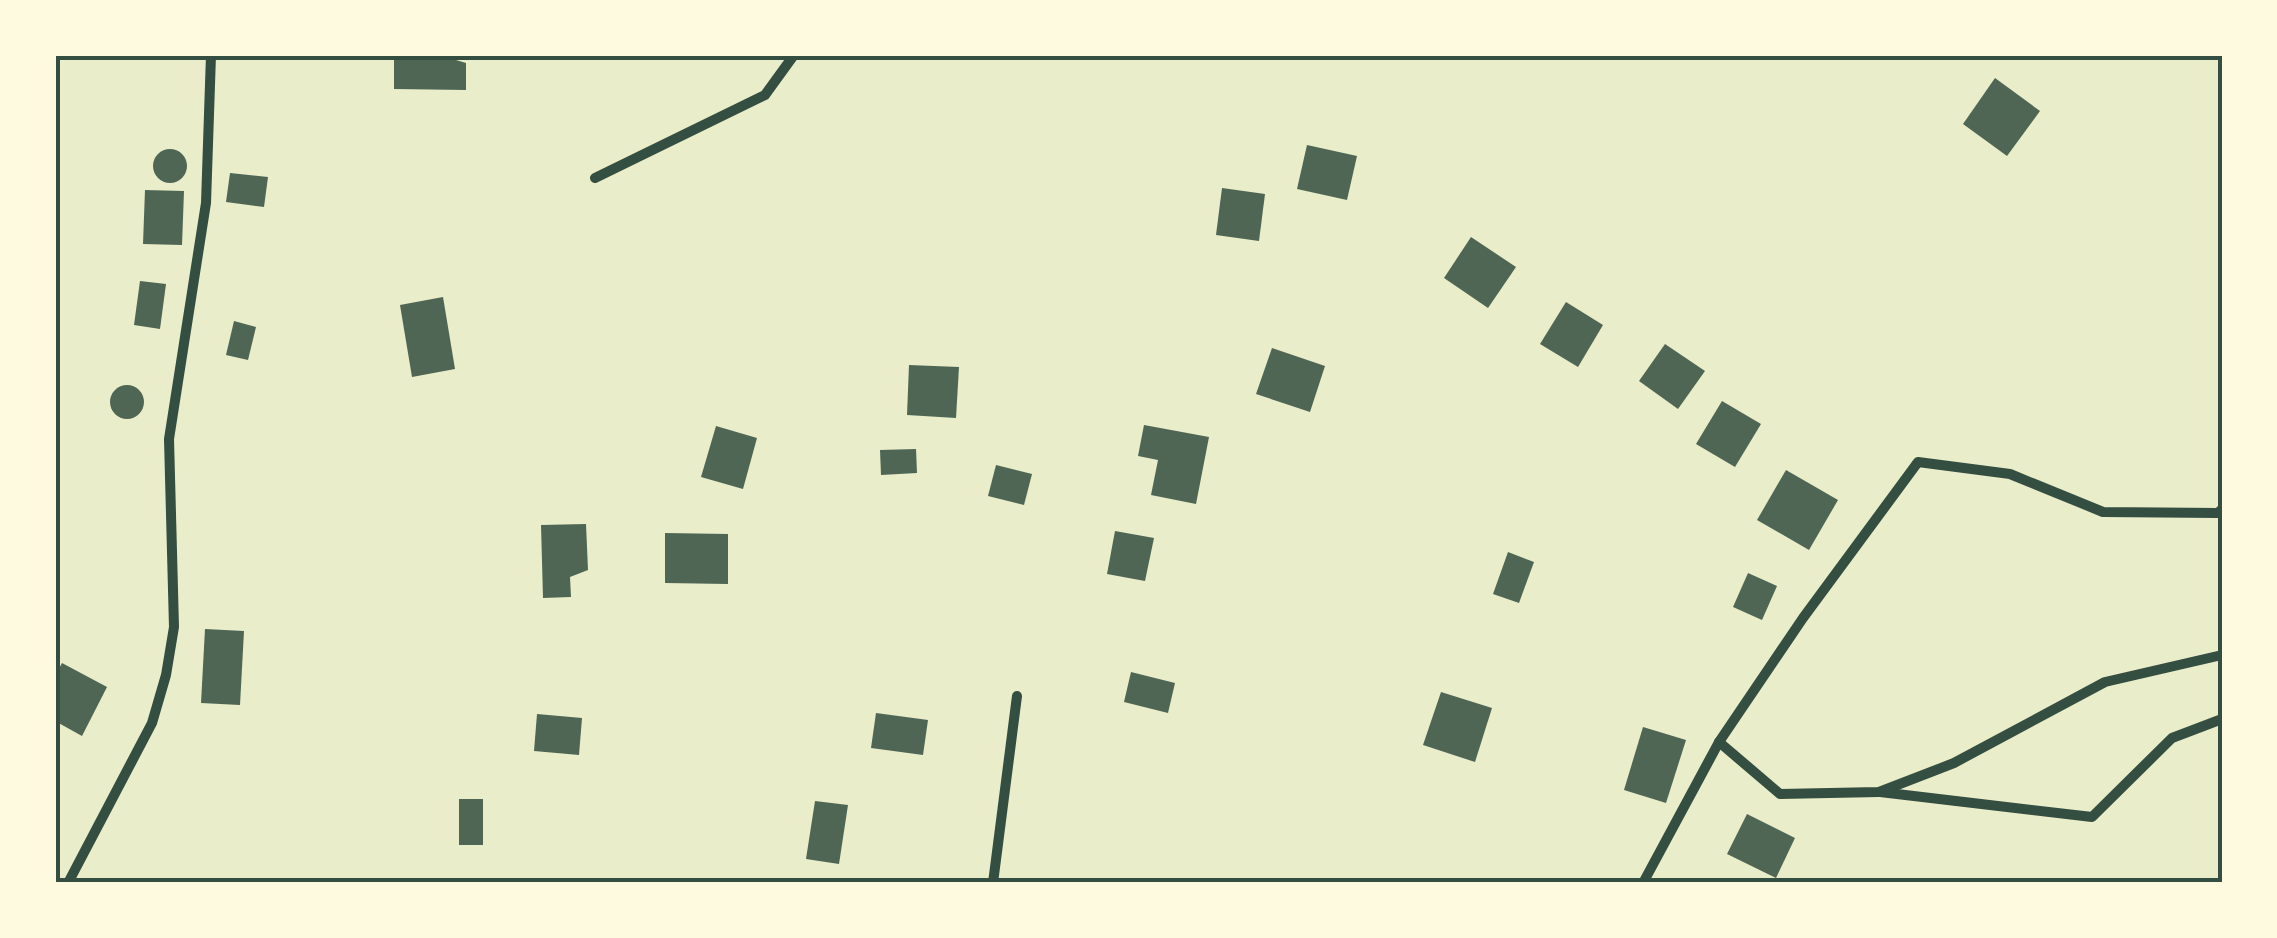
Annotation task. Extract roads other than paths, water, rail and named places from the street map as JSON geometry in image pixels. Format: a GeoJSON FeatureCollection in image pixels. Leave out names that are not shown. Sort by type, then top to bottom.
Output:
{"type":"FeatureCollection","features":[{"type":"Feature","properties":{"kind":"street"},"geometry":{"type":"LineString","coordinates":[[68,883],[152,722],[166,675],[174,626],[169,439],[206,203],[211,55]]}},
{"type":"Feature","properties":{"kind":"street"},"geometry":{"type":"LineString","coordinates":[[595,178],[766,95],[794,55]]}},
{"type":"Feature","properties":{"kind":"street"},"geometry":{"type":"LineString","coordinates":[[1644,883],[1720,742],[1803,618],[1918,462],[2010,474],[2103,512],[2218,513],[2222,509]]}},
{"type":"Feature","properties":{"kind":"street"},"geometry":{"type":"LineString","coordinates":[[1878,792],[1954,763],[2105,682],[2222,655]]}},
{"type":"Feature","properties":{"kind":"street"},"geometry":{"type":"LineString","coordinates":[[993,883],[1017,696]]}},
{"type":"Feature","properties":{"kind":"street"},"geometry":{"type":"LineString","coordinates":[[1720,742],[1780,794],[1878,792],[2092,817],[2172,738],[2222,719]]}}]}
